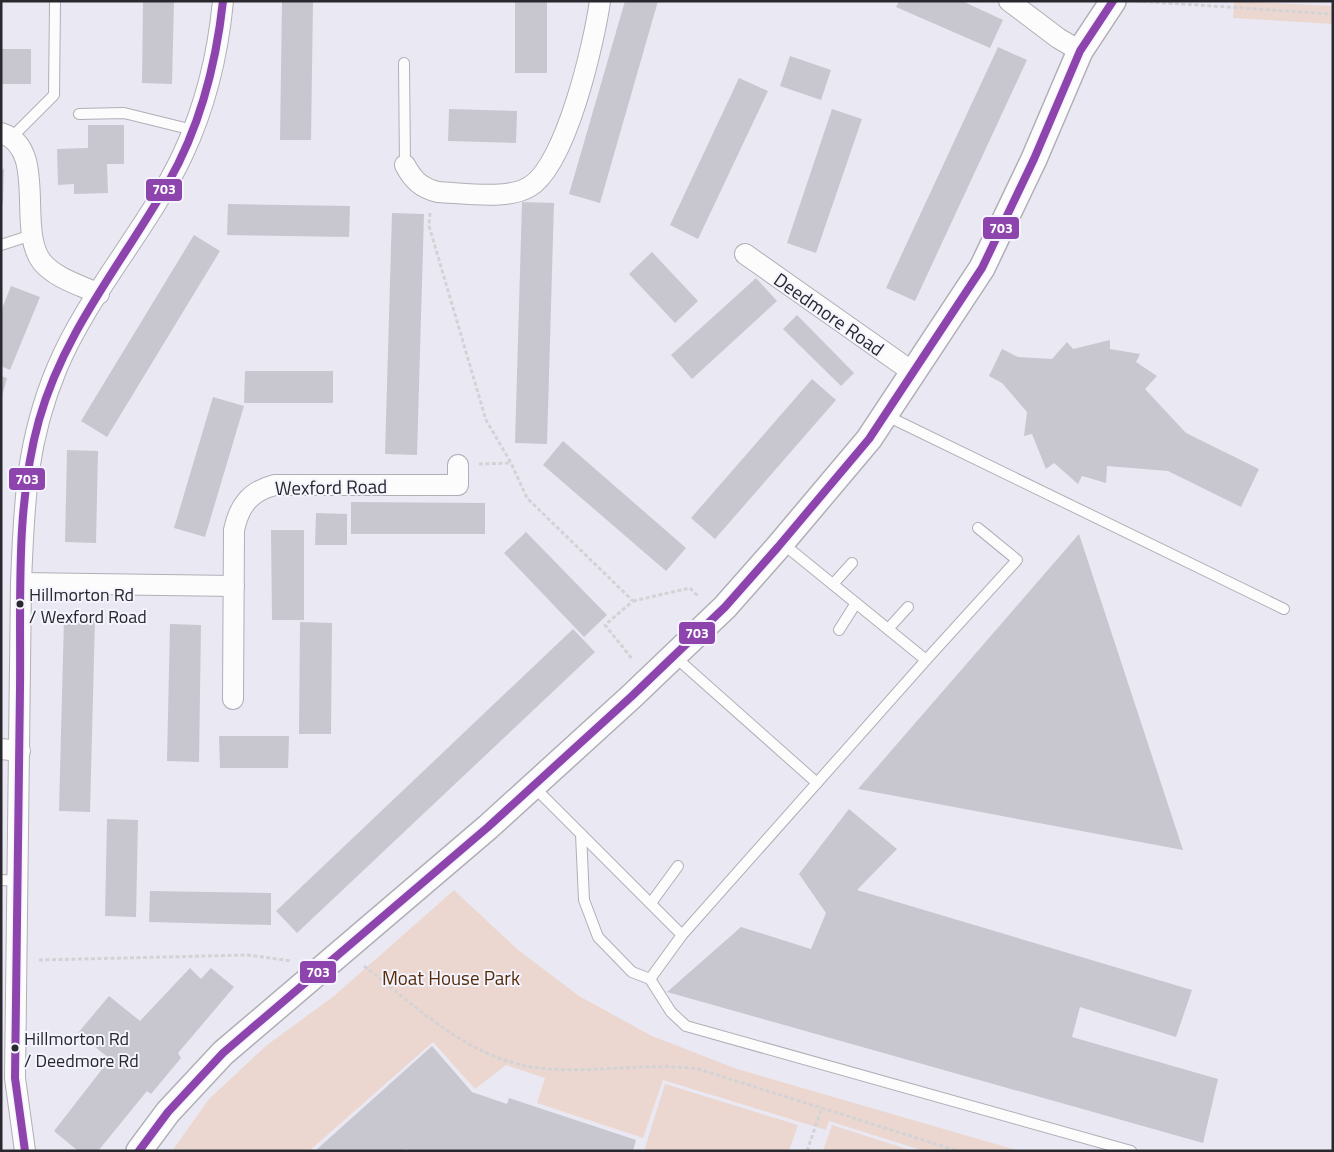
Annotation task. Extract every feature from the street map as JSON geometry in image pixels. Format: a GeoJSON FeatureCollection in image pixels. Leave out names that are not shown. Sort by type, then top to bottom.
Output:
{"type":"FeatureCollection","features":[{"type":"Feature","properties":{"kind":"street"},"geometry":{"type":"LineString","coordinates":[[25,1151],[15,1078],[16,960],[9,880],[11,750],[24,501],[36,426],[58,366],[77,328],[169,180],[193,130],[214,71],[223,1]]}},
{"type":"Feature","properties":{"kind":"street"},"geometry":{"type":"LineString","coordinates":[[405,165],[416,183],[431,191],[502,194],[529,188],[540,178],[550,164],[575,108],[587,70],[600,1]]}},
{"type":"Feature","properties":{"kind":"street"},"geometry":{"type":"LineString","coordinates":[[1009,1],[1058,38],[1080,51]]}},
{"type":"Feature","properties":{"kind":"street"},"geometry":{"type":"LineString","coordinates":[[139,1151],[168,1112],[223,1053],[533,786],[647,682],[716,616],[782,543],[869,438],[982,268],[1034,158],[1080,51],[1112,1]]}},
{"type":"Feature","properties":{"kind":"street"},"geometry":{"type":"LineString","coordinates":[[6,136],[18,146],[25,158],[32,191],[29,218],[33,243],[42,262],[56,274],[99,294]]}},
{"type":"Feature","properties":{"kind":"street","name":"Deedmore Road"},"geometry":{"type":"LineString","coordinates":[[745,254],[914,373]]}},
{"type":"Feature","properties":{"kind":"street","name":"Wexford Road"},"geometry":{"type":"LineString","coordinates":[[233,699],[234,530],[236,519],[244,502],[258,491],[275,485],[458,485],[458,465]]}},
{"type":"Feature","properties":{"kind":"street"},"geometry":{"type":"LineString","coordinates":[[21,582],[234,586]]}},
{"type":"Feature","properties":{"kind":"lane"},"geometry":{"type":"LineString","coordinates":[[6,136],[54,95],[55,1]]}},
{"type":"Feature","properties":{"kind":"lane"},"geometry":{"type":"LineString","coordinates":[[404,63],[405,165]]}},
{"type":"Feature","properties":{"kind":"lane"},"geometry":{"type":"LineString","coordinates":[[79,114],[124,113],[193,130]]}},
{"type":"Feature","properties":{"kind":"lane"},"geometry":{"type":"LineString","coordinates":[[1,245],[32,235]]}},
{"type":"Feature","properties":{"kind":"lane"},"geometry":{"type":"LineString","coordinates":[[885,415],[1284,609]]}},
{"type":"Feature","properties":{"kind":"lane"},"geometry":{"type":"LineString","coordinates":[[650,979],[682,935],[926,660],[1018,560],[978,528]]}},
{"type":"Feature","properties":{"kind":"lane"},"geometry":{"type":"LineString","coordinates":[[782,543],[834,583],[926,660]]}},
{"type":"Feature","properties":{"kind":"lane"},"geometry":{"type":"LineString","coordinates":[[834,583],[852,563]]}},
{"type":"Feature","properties":{"kind":"lane"},"geometry":{"type":"LineString","coordinates":[[839,630],[856,603]]}},
{"type":"Feature","properties":{"kind":"lane"},"geometry":{"type":"LineString","coordinates":[[888,629],[908,607]]}},
{"type":"Feature","properties":{"kind":"lane"},"geometry":{"type":"LineString","coordinates":[[674,656],[817,783]]}},
{"type":"Feature","properties":{"kind":"lane"},"geometry":{"type":"LineString","coordinates":[[533,786],[682,935]]}},
{"type":"Feature","properties":{"kind":"lane"},"geometry":{"type":"LineString","coordinates":[[581,834],[584,900],[598,937],[632,972],[650,979],[671,1012],[686,1026],[1131,1151]]}},
{"type":"Feature","properties":{"kind":"lane"},"geometry":{"type":"LineString","coordinates":[[651,903],[678,866]]}},
{"type":"Feature","properties":{"kind":"path"},"geometry":{"type":"LineString","coordinates":[[1132,1],[1333,14]]}},
{"type":"Feature","properties":{"kind":"path"},"geometry":{"type":"LineString","coordinates":[[431,191],[429,226],[486,420],[511,463],[527,498],[633,601]]}},
{"type":"Feature","properties":{"kind":"path"},"geometry":{"type":"LineString","coordinates":[[458,465],[511,463]]}},
{"type":"Feature","properties":{"kind":"path"},"geometry":{"type":"LineString","coordinates":[[647,682],[624,648],[605,625],[633,601],[690,588],[716,616]]}},
{"type":"Feature","properties":{"kind":"path"},"geometry":{"type":"LineString","coordinates":[[16,960],[248,955],[305,962],[323,968]]}},
{"type":"Feature","properties":{"kind":"path"},"geometry":{"type":"LineString","coordinates":[[361,964],[453,1035],[479,1050],[508,1061],[548,1068],[587,1069],[666,1065],[698,1069],[958,1151]]}},
{"type":"Feature","properties":{"kind":"path"},"geometry":{"type":"LineString","coordinates":[[807,1151],[822,1107]]}},
{"type":"Feature","properties":{"kind":"green space"},"geometry":{"type":"Polygon","coordinates":[[[1234,1],[1333,6],[1333,24],[1233,18],[1234,1]]]}},
{"type":"Feature","properties":{"kind":"green space","name":"Moat House Park"},"geometry":{"type":"Polygon","coordinates":[[[454,890],[517,949],[579,996],[652,1036],[737,1069],[1020,1151],[924,1151],[829,1121],[826,1130],[663,1080],[643,1138],[537,1103],[545,1078],[506,1065],[475,1089],[433,1042],[309,1151],[172,1151],[209,1099],[267,1045],[334,996],[454,890]]]}},
{"type":"Feature","properties":{"kind":"green space"},"geometry":{"type":"Polygon","coordinates":[[[665,1084],[798,1125],[789,1151],[644,1151],[665,1084]]]}},
{"type":"Feature","properties":{"kind":"green space"},"geometry":{"type":"Polygon","coordinates":[[[832,1125],[913,1151],[823,1151],[832,1125]]]}},
{"type":"Feature","properties":{"kind":"building"},"geometry":{"type":"Polygon","coordinates":[[[143,1],[174,1],[172,84],[142,83],[143,1]]]}},
{"type":"Feature","properties":{"kind":"building"},"geometry":{"type":"Polygon","coordinates":[[[282,1],[313,1],[311,140],[280,140],[282,1]]]}},
{"type":"Feature","properties":{"kind":"building"},"geometry":{"type":"Polygon","coordinates":[[[515,1],[547,1],[547,73],[515,73],[515,1]]]}},
{"type":"Feature","properties":{"kind":"building"},"geometry":{"type":"Polygon","coordinates":[[[625,1],[658,1],[600,203],[569,194],[625,1]]]}},
{"type":"Feature","properties":{"kind":"building"},"geometry":{"type":"Polygon","coordinates":[[[899,1],[962,1],[1003,20],[990,48],[896,7],[899,1]]]}},
{"type":"Feature","properties":{"kind":"building"},"geometry":{"type":"Polygon","coordinates":[[[998,47],[1027,60],[915,301],[886,288],[998,47]]]}},
{"type":"Feature","properties":{"kind":"building"},"geometry":{"type":"Polygon","coordinates":[[[1,49],[31,49],[31,84],[1,84],[1,49]]]}},
{"type":"Feature","properties":{"kind":"building"},"geometry":{"type":"Polygon","coordinates":[[[790,56],[831,70],[821,100],[780,86],[790,56]]]}},
{"type":"Feature","properties":{"kind":"building"},"geometry":{"type":"Polygon","coordinates":[[[739,78],[768,91],[698,239],[670,225],[739,78]]]}},
{"type":"Feature","properties":{"kind":"building"},"geometry":{"type":"Polygon","coordinates":[[[449,109],[517,111],[516,143],[448,141],[449,109]]]}},
{"type":"Feature","properties":{"kind":"building"},"geometry":{"type":"Polygon","coordinates":[[[832,109],[862,119],[816,253],[787,243],[832,109]]]}},
{"type":"Feature","properties":{"kind":"building"},"geometry":{"type":"Polygon","coordinates":[[[88,125],[124,125],[124,164],[107,164],[108,193],[74,194],[74,184],[58,185],[57,149],[88,148],[88,125]]]}},
{"type":"Feature","properties":{"kind":"building"},"geometry":{"type":"Polygon","coordinates":[[[1,167],[4,170],[3,203],[1,203],[1,167]]]}},
{"type":"Feature","properties":{"kind":"building"},"geometry":{"type":"Polygon","coordinates":[[[522,202],[554,203],[547,444],[515,443],[522,202]]]}},
{"type":"Feature","properties":{"kind":"building"},"geometry":{"type":"Polygon","coordinates":[[[228,204],[350,206],[349,237],[227,235],[228,204]]]}},
{"type":"Feature","properties":{"kind":"building"},"geometry":{"type":"Polygon","coordinates":[[[392,213],[424,214],[417,455],[385,454],[392,213]]]}},
{"type":"Feature","properties":{"kind":"building"},"geometry":{"type":"Polygon","coordinates":[[[194,235],[220,251],[107,437],[81,421],[194,235]]]}},
{"type":"Feature","properties":{"kind":"building"},"geometry":{"type":"Polygon","coordinates":[[[652,252],[698,301],[675,323],[629,274],[652,252]]]}},
{"type":"Feature","properties":{"kind":"building"},"geometry":{"type":"Polygon","coordinates":[[[756,278],[777,301],[692,379],[671,355],[756,278]]]}},
{"type":"Feature","properties":{"kind":"building"},"geometry":{"type":"Polygon","coordinates":[[[11,286],[40,297],[10,370],[1,366],[1,311],[11,286]]]}},
{"type":"Feature","properties":{"kind":"building"},"geometry":{"type":"Polygon","coordinates":[[[797,315],[854,373],[841,386],[783,329],[797,315]]]}},
{"type":"Feature","properties":{"kind":"building"},"geometry":{"type":"Polygon","coordinates":[[[1110,340],[1110,349],[1140,354],[1136,362],[1157,376],[1145,389],[1186,433],[1259,469],[1241,507],[1168,471],[1107,466],[1106,483],[1082,476],[1078,484],[1054,463],[1046,469],[1032,434],[1024,436],[1027,412],[1002,383],[989,376],[1002,349],[1018,357],[1052,359],[1067,342],[1073,349],[1110,340]]]}},
{"type":"Feature","properties":{"kind":"building"},"geometry":{"type":"Polygon","coordinates":[[[245,371],[333,371],[333,403],[244,403],[245,371]]]}},
{"type":"Feature","properties":{"kind":"building"},"geometry":{"type":"Polygon","coordinates":[[[1,376],[7,378],[2,396],[1,396],[1,376]]]}},
{"type":"Feature","properties":{"kind":"building"},"geometry":{"type":"Polygon","coordinates":[[[812,379],[836,400],[715,539],[691,518],[812,379]]]}},
{"type":"Feature","properties":{"kind":"building"},"geometry":{"type":"Polygon","coordinates":[[[213,397],[244,406],[205,537],[174,528],[213,397]]]}},
{"type":"Feature","properties":{"kind":"building"},"geometry":{"type":"Polygon","coordinates":[[[563,441],[686,548],[666,571],[543,465],[563,441]]]}},
{"type":"Feature","properties":{"kind":"building"},"geometry":{"type":"Polygon","coordinates":[[[67,450],[98,451],[96,543],[65,542],[67,450]]]}},
{"type":"Feature","properties":{"kind":"building"},"geometry":{"type":"Polygon","coordinates":[[[351,502],[485,503],[485,534],[351,534],[351,502]]]}},
{"type":"Feature","properties":{"kind":"building"},"geometry":{"type":"Polygon","coordinates":[[[316,513],[347,514],[347,545],[315,545],[316,513]]]}},
{"type":"Feature","properties":{"kind":"building"},"geometry":{"type":"Polygon","coordinates":[[[271,530],[304,530],[304,620],[272,620],[271,530]]]}},
{"type":"Feature","properties":{"kind":"building"},"geometry":{"type":"Polygon","coordinates":[[[526,532],[607,615],[584,637],[504,553],[526,532]]]}},
{"type":"Feature","properties":{"kind":"building"},"geometry":{"type":"Polygon","coordinates":[[[1079,534],[1183,850],[858,789],[1079,534]]]}},
{"type":"Feature","properties":{"kind":"building"},"geometry":{"type":"Polygon","coordinates":[[[64,618],[95,619],[90,812],[59,811],[64,618]]]}},
{"type":"Feature","properties":{"kind":"building"},"geometry":{"type":"Polygon","coordinates":[[[300,622],[332,623],[331,734],[299,734],[300,622]]]}},
{"type":"Feature","properties":{"kind":"building"},"geometry":{"type":"Polygon","coordinates":[[[170,624],[201,625],[199,762],[167,761],[170,624]]]}},
{"type":"Feature","properties":{"kind":"building"},"geometry":{"type":"Polygon","coordinates":[[[573,629],[595,652],[297,933],[276,911],[573,629]]]}},
{"type":"Feature","properties":{"kind":"building"},"geometry":{"type":"Polygon","coordinates":[[[219,736],[289,736],[288,768],[220,768],[219,736]]]}},
{"type":"Feature","properties":{"kind":"building"},"geometry":{"type":"Polygon","coordinates":[[[849,809],[897,849],[857,890],[1192,990],[1176,1037],[1080,1007],[1072,1037],[1218,1079],[1203,1143],[667,992],[741,927],[811,949],[826,913],[799,874],[849,809]]]}},
{"type":"Feature","properties":{"kind":"building"},"geometry":{"type":"Polygon","coordinates":[[[107,819],[138,820],[136,917],[105,916],[107,819]]]}},
{"type":"Feature","properties":{"kind":"building"},"geometry":{"type":"Polygon","coordinates":[[[150,891],[271,893],[271,925],[149,922],[150,891]]]}},
{"type":"Feature","properties":{"kind":"building"},"geometry":{"type":"Polygon","coordinates":[[[190,968],[201,979],[211,968],[234,987],[178,1053],[181,1058],[151,1094],[147,1091],[98,1151],[78,1151],[54,1131],[110,1059],[78,1033],[109,996],[140,1021],[190,968]]]}},
{"type":"Feature","properties":{"kind":"building"},"geometry":{"type":"Polygon","coordinates":[[[432,1046],[472,1092],[507,1104],[509,1098],[636,1140],[633,1151],[412,1151],[406,1149],[404,1151],[315,1151],[432,1046]]]}},
{"type":"Feature","properties":{"kind":"transit line","name":"703"},"geometry":{"type":"LineString","coordinates":[[25,1151],[15,1078],[20,587],[23,519],[31,453],[39,420],[63,357],[96,298],[168,183],[189,140],[198,118],[211,72],[223,1]]}},
{"type":"Feature","properties":{"kind":"transit line","name":"703"},"geometry":{"type":"LineString","coordinates":[[139,1151],[168,1112],[223,1053],[488,827],[632,696],[725,607],[778,547],[869,439],[982,268],[1034,159],[1080,51],[1113,1]]}},
{"type":"Feature","properties":{"kind":"place","name":"Hillmorton Rd / Wexford Road"},"geometry":{"type":"Point","coordinates":[20,604]}},
{"type":"Feature","properties":{"kind":"place","name":"Hillmorton Rd / Deedmore Rd"},"geometry":{"type":"Point","coordinates":[15,1048]}}]}
